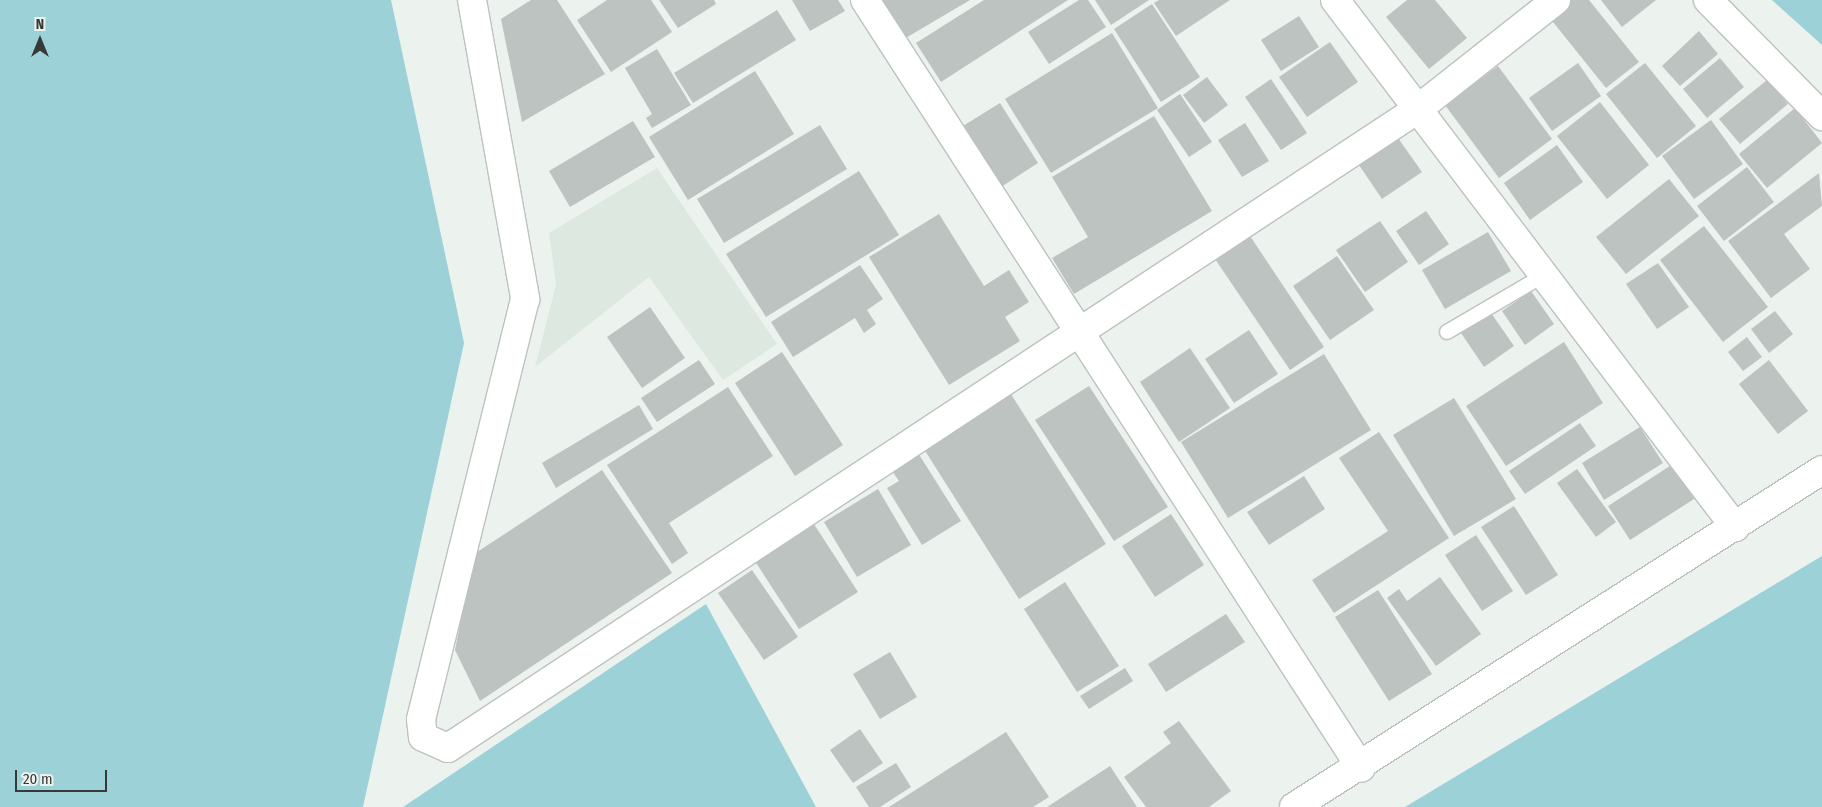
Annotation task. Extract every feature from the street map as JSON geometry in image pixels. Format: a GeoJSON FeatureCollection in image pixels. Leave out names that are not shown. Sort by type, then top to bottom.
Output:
{"type":"FeatureCollection","features":[{"type":"Feature","properties":{"kind":"street"},"geometry":{"type":"LineString","coordinates":[[472,0],[525,300],[421,719],[424,738],[448,748],[1418,109],[1556,0]]}},
{"type":"Feature","properties":{"kind":"street"},"geometry":{"type":"LineString","coordinates":[[865,0],[1077,333],[1361,768]]}},
{"type":"Feature","properties":{"kind":"street"},"geometry":{"type":"LineString","coordinates":[[1335,0],[1735,527]]}},
{"type":"Feature","properties":{"kind":"street"},"geometry":{"type":"LineString","coordinates":[[1708,0],[1822,116]]}},
{"type":"Feature","properties":{"kind":"street"},"geometry":{"type":"LineString","coordinates":[[1294,807],[1361,768],[1822,470]]}},
{"type":"Feature","properties":{"kind":"lane"},"geometry":{"type":"LineString","coordinates":[[1446,332],[1544,275]]}},
{"type":"Feature","properties":{"kind":"shaded area"},"geometry":{"type":"Polygon","coordinates":[[[657,168],[777,344],[723,380],[649,277],[535,367],[556,285],[549,233],[657,168]]]}},
{"type":"Feature","properties":{"kind":"water"},"geometry":{"type":"Polygon","coordinates":[[[0,0],[391,0],[464,343],[363,807],[0,807],[0,0]]]}},
{"type":"Feature","properties":{"kind":"water"},"geometry":{"type":"Polygon","coordinates":[[[1772,0],[1822,0],[1822,45],[1772,0]]]}},
{"type":"Feature","properties":{"kind":"water"},"geometry":{"type":"Polygon","coordinates":[[[1822,556],[1822,807],[1405,807],[1435,789],[1822,556]]]}},
{"type":"Feature","properties":{"kind":"water"},"geometry":{"type":"Polygon","coordinates":[[[706,604],[816,807],[403,807],[706,604]]]}},
{"type":"Feature","properties":{"kind":"building"},"geometry":{"type":"Polygon","coordinates":[[[531,0],[557,0],[605,74],[522,122],[501,19],[531,0]]]}},
{"type":"Feature","properties":{"kind":"building"},"geometry":{"type":"Polygon","coordinates":[[[607,0],[651,0],[672,32],[611,72],[577,20],[607,0]]]}},
{"type":"Feature","properties":{"kind":"building"},"geometry":{"type":"Polygon","coordinates":[[[659,0],[714,0],[716,4],[678,28],[659,0]]]}},
{"type":"Feature","properties":{"kind":"building"},"geometry":{"type":"Polygon","coordinates":[[[792,0],[838,0],[845,11],[810,31],[792,0]]]}},
{"type":"Feature","properties":{"kind":"building"},"geometry":{"type":"Polygon","coordinates":[[[881,0],[970,0],[904,39],[881,0]]]}},
{"type":"Feature","properties":{"kind":"building"},"geometry":{"type":"Polygon","coordinates":[[[984,0],[1068,0],[941,82],[916,43],[984,0]]]}},
{"type":"Feature","properties":{"kind":"building"},"geometry":{"type":"Polygon","coordinates":[[[1079,0],[1088,0],[1106,27],[1049,64],[1028,32],[1079,0]]]}},
{"type":"Feature","properties":{"kind":"building"},"geometry":{"type":"Polygon","coordinates":[[[1095,0],[1149,0],[1111,25],[1095,0]]]}},
{"type":"Feature","properties":{"kind":"building"},"geometry":{"type":"Polygon","coordinates":[[[1159,0],[1230,0],[1176,36],[1154,3],[1159,0]]]}},
{"type":"Feature","properties":{"kind":"building"},"geometry":{"type":"Polygon","coordinates":[[[1407,0],[1435,0],[1467,38],[1429,69],[1386,17],[1407,0]]]}},
{"type":"Feature","properties":{"kind":"building"},"geometry":{"type":"Polygon","coordinates":[[[1560,0],[1589,0],[1639,62],[1606,88],[1545,12],[1560,0]]]}},
{"type":"Feature","properties":{"kind":"building"},"geometry":{"type":"Polygon","coordinates":[[[1601,0],[1656,0],[1622,27],[1601,0]]]}},
{"type":"Feature","properties":{"kind":"building"},"geometry":{"type":"Polygon","coordinates":[[[1152,4],[1200,77],[1161,102],[1114,29],[1152,4]]]}},
{"type":"Feature","properties":{"kind":"building"},"geometry":{"type":"Polygon","coordinates":[[[777,10],[796,40],[693,103],[674,73],[777,10]]]}},
{"type":"Feature","properties":{"kind":"building"},"geometry":{"type":"Polygon","coordinates":[[[1299,16],[1319,47],[1281,71],[1261,40],[1299,16]]]}},
{"type":"Feature","properties":{"kind":"building"},"geometry":{"type":"Polygon","coordinates":[[[1699,31],[1718,54],[1680,86],[1662,66],[1699,31]]]}},
{"type":"Feature","properties":{"kind":"building"},"geometry":{"type":"Polygon","coordinates":[[[1112,33],[1158,108],[1051,173],[1005,99],[1112,33]]]}},
{"type":"Feature","properties":{"kind":"building"},"geometry":{"type":"Polygon","coordinates":[[[1330,42],[1358,82],[1307,117],[1279,77],[1330,42]]]}},
{"type":"Feature","properties":{"kind":"building"},"geometry":{"type":"Polygon","coordinates":[[[657,49],[691,105],[652,128],[646,118],[652,114],[625,68],[657,49]]]}},
{"type":"Feature","properties":{"kind":"building"},"geometry":{"type":"Polygon","coordinates":[[[1720,58],[1744,87],[1707,118],[1683,89],[1720,58]]]}},
{"type":"Feature","properties":{"kind":"building"},"geometry":{"type":"Polygon","coordinates":[[[1578,63],[1601,96],[1552,131],[1529,98],[1578,63]]]}},
{"type":"Feature","properties":{"kind":"building"},"geometry":{"type":"Polygon","coordinates":[[[1645,63],[1696,126],[1657,158],[1606,94],[1645,63]]]}},
{"type":"Feature","properties":{"kind":"building"},"geometry":{"type":"Polygon","coordinates":[[[1498,66],[1552,139],[1499,178],[1445,105],[1498,66]]]}},
{"type":"Feature","properties":{"kind":"building"},"geometry":{"type":"Polygon","coordinates":[[[755,71],[794,134],[688,200],[649,137],[755,71]]]}},
{"type":"Feature","properties":{"kind":"building"},"geometry":{"type":"Polygon","coordinates":[[[1207,77],[1228,105],[1204,123],[1183,95],[1207,77]]]}},
{"type":"Feature","properties":{"kind":"building"},"geometry":{"type":"Polygon","coordinates":[[[1271,79],[1307,133],[1281,150],[1245,97],[1271,79]]]}},
{"type":"Feature","properties":{"kind":"building"},"geometry":{"type":"Polygon","coordinates":[[[1767,80],[1788,104],[1740,144],[1719,119],[1767,80]]]}},
{"type":"Feature","properties":{"kind":"building"},"geometry":{"type":"Polygon","coordinates":[[[1180,94],[1212,142],[1189,157],[1157,110],[1180,94]]]}},
{"type":"Feature","properties":{"kind":"building"},"geometry":{"type":"Polygon","coordinates":[[[1600,102],[1649,165],[1607,199],[1557,136],[1600,102]]]}},
{"type":"Feature","properties":{"kind":"building"},"geometry":{"type":"Polygon","coordinates":[[[1000,103],[1038,163],[1001,187],[963,126],[1000,103]]]}},
{"type":"Feature","properties":{"kind":"building"},"geometry":{"type":"Polygon","coordinates":[[[1795,108],[1822,143],[1767,188],[1739,154],[1795,108]]]}},
{"type":"Feature","properties":{"kind":"building"},"geometry":{"type":"Polygon","coordinates":[[[1154,116],[1212,211],[1074,294],[1052,258],[1088,237],[1052,177],[1154,116]]]}},
{"type":"Feature","properties":{"kind":"building"},"geometry":{"type":"Polygon","coordinates":[[[1711,120],[1743,164],[1694,199],[1662,156],[1711,120]]]}},
{"type":"Feature","properties":{"kind":"building"},"geometry":{"type":"Polygon","coordinates":[[[633,121],[655,157],[570,207],[549,171],[633,121]]]}},
{"type":"Feature","properties":{"kind":"building"},"geometry":{"type":"Polygon","coordinates":[[[1245,123],[1269,161],[1242,177],[1218,140],[1245,123]]]}},
{"type":"Feature","properties":{"kind":"building"},"geometry":{"type":"Polygon","coordinates":[[[820,125],[847,169],[724,243],[697,199],[820,125]]]}},
{"type":"Feature","properties":{"kind":"building"},"geometry":{"type":"Polygon","coordinates":[[[1398,138],[1422,172],[1382,199],[1359,165],[1398,138]]]}},
{"type":"Feature","properties":{"kind":"building"},"geometry":{"type":"Polygon","coordinates":[[[1557,145],[1583,182],[1530,220],[1504,183],[1557,145]]]}},
{"type":"Feature","properties":{"kind":"building"},"geometry":{"type":"Polygon","coordinates":[[[1747,167],[1774,202],[1724,241],[1697,206],[1747,167]]]}},
{"type":"Feature","properties":{"kind":"building"},"geometry":{"type":"Polygon","coordinates":[[[859,171],[899,235],[766,317],[726,254],[859,171]]]}},
{"type":"Feature","properties":{"kind":"building"},"geometry":{"type":"Polygon","coordinates":[[[1819,173],[1822,206],[1784,234],[1810,269],[1771,298],[1728,241],[1819,173]]]}},
{"type":"Feature","properties":{"kind":"building"},"geometry":{"type":"Polygon","coordinates":[[[1669,179],[1699,216],[1626,274],[1596,237],[1669,179]]]}},
{"type":"Feature","properties":{"kind":"building"},"geometry":{"type":"Polygon","coordinates":[[[1426,211],[1449,244],[1419,265],[1396,231],[1426,211]]]}},
{"type":"Feature","properties":{"kind":"building"},"geometry":{"type":"Polygon","coordinates":[[[939,214],[984,286],[1009,270],[1029,302],[1005,317],[1020,341],[949,385],[869,257],[939,214]]]}},
{"type":"Feature","properties":{"kind":"building"},"geometry":{"type":"Polygon","coordinates":[[[1380,221],[1408,262],[1365,292],[1336,250],[1380,221]]]}},
{"type":"Feature","properties":{"kind":"building"},"geometry":{"type":"Polygon","coordinates":[[[1704,226],[1768,307],[1723,342],[1660,260],[1704,226]]]}},
{"type":"Feature","properties":{"kind":"building"},"geometry":{"type":"Polygon","coordinates":[[[1488,232],[1511,271],[1445,309],[1422,270],[1488,232]]]}},
{"type":"Feature","properties":{"kind":"building"},"geometry":{"type":"Polygon","coordinates":[[[1248,233],[1324,347],[1290,370],[1213,256],[1248,233]]]}},
{"type":"Feature","properties":{"kind":"building"},"geometry":{"type":"Polygon","coordinates":[[[1337,256],[1374,310],[1330,340],[1293,286],[1337,256]]]}},
{"type":"Feature","properties":{"kind":"building"},"geometry":{"type":"Polygon","coordinates":[[[1658,263],[1689,307],[1657,329],[1626,284],[1658,263]]]}},
{"type":"Feature","properties":{"kind":"building"},"geometry":{"type":"Polygon","coordinates":[[[860,265],[883,299],[867,310],[876,324],[864,333],[855,318],[793,357],[771,322],[860,265]]]}},
{"type":"Feature","properties":{"kind":"building"},"geometry":{"type":"Polygon","coordinates":[[[1531,291],[1554,324],[1525,345],[1502,311],[1531,291]]]}},
{"type":"Feature","properties":{"kind":"building"},"geometry":{"type":"Polygon","coordinates":[[[650,307],[685,358],[642,388],[607,337],[650,307]]]}},
{"type":"Feature","properties":{"kind":"building"},"geometry":{"type":"Polygon","coordinates":[[[1775,311],[1793,334],[1769,353],[1751,329],[1775,311]]]}},
{"type":"Feature","properties":{"kind":"building"},"geometry":{"type":"Polygon","coordinates":[[[1491,313],[1514,346],[1484,367],[1461,333],[1491,313]]]}},
{"type":"Feature","properties":{"kind":"building"},"geometry":{"type":"Polygon","coordinates":[[[1249,330],[1278,374],[1234,403],[1205,359],[1249,330]]]}},
{"type":"Feature","properties":{"kind":"building"},"geometry":{"type":"Polygon","coordinates":[[[1747,337],[1762,357],[1743,371],[1728,352],[1747,337]]]}},
{"type":"Feature","properties":{"kind":"building"},"geometry":{"type":"Polygon","coordinates":[[[1564,342],[1603,403],[1506,466],[1466,406],[1564,342]]]}},
{"type":"Feature","properties":{"kind":"building"},"geometry":{"type":"Polygon","coordinates":[[[1190,348],[1230,408],[1179,442],[1140,382],[1190,348]]]}},
{"type":"Feature","properties":{"kind":"building"},"geometry":{"type":"Polygon","coordinates":[[[782,352],[843,445],[795,476],[735,383],[782,352]]]}},
{"type":"Feature","properties":{"kind":"building"},"geometry":{"type":"Polygon","coordinates":[[[1324,354],[1371,430],[1228,518],[1181,442],[1324,354]]]}},
{"type":"Feature","properties":{"kind":"building"},"geometry":{"type":"Polygon","coordinates":[[[699,360],[715,384],[657,422],[641,398],[699,360]]]}},
{"type":"Feature","properties":{"kind":"building"},"geometry":{"type":"Polygon","coordinates":[[[1769,360],[1808,411],[1778,434],[1739,384],[1769,360]]]}},
{"type":"Feature","properties":{"kind":"building"},"geometry":{"type":"Polygon","coordinates":[[[1089,386],[1168,507],[1114,541],[1035,420],[1089,386]]]}},
{"type":"Feature","properties":{"kind":"building"},"geometry":{"type":"Polygon","coordinates":[[[728,387],[773,456],[669,523],[688,553],[672,564],[607,465],[728,387]]]}},
{"type":"Feature","properties":{"kind":"building"},"geometry":{"type":"Polygon","coordinates":[[[1009,391],[1106,544],[1019,599],[922,446],[1009,391]]]}},
{"type":"Feature","properties":{"kind":"building"},"geometry":{"type":"Polygon","coordinates":[[[1454,398],[1516,499],[1454,536],[1393,435],[1454,398]]]}},
{"type":"Feature","properties":{"kind":"building"},"geometry":{"type":"Polygon","coordinates":[[[639,405],[653,429],[556,488],[542,463],[639,405]]]}},
{"type":"Feature","properties":{"kind":"building"},"geometry":{"type":"Polygon","coordinates":[[[1580,423],[1596,446],[1525,494],[1509,471],[1580,423]]]}},
{"type":"Feature","properties":{"kind":"building"},"geometry":{"type":"Polygon","coordinates":[[[1640,427],[1663,463],[1604,500],[1582,463],[1640,427]]]}},
{"type":"Feature","properties":{"kind":"building"},"geometry":{"type":"Polygon","coordinates":[[[1379,432],[1449,538],[1334,613],[1312,580],[1388,531],[1339,458],[1379,432]]]}},
{"type":"Feature","properties":{"kind":"building"},"geometry":{"type":"Polygon","coordinates":[[[913,445],[961,521],[922,545],[887,488],[899,481],[886,462],[913,445]]]}},
{"type":"Feature","properties":{"kind":"building"},"geometry":{"type":"Polygon","coordinates":[[[1673,464],[1694,499],[1630,540],[1608,506],[1673,464]]]}},
{"type":"Feature","properties":{"kind":"building"},"geometry":{"type":"Polygon","coordinates":[[[1577,469],[1616,522],[1596,537],[1557,483],[1577,469]]]}},
{"type":"Feature","properties":{"kind":"building"},"geometry":{"type":"Polygon","coordinates":[[[602,470],[672,573],[480,701],[455,650],[474,554],[602,470]]]}},
{"type":"Feature","properties":{"kind":"building"},"geometry":{"type":"Polygon","coordinates":[[[1304,476],[1325,509],[1269,545],[1247,512],[1304,476]]]}},
{"type":"Feature","properties":{"kind":"building"},"geometry":{"type":"Polygon","coordinates":[[[878,489],[911,545],[857,577],[824,522],[878,489]]]}},
{"type":"Feature","properties":{"kind":"building"},"geometry":{"type":"Polygon","coordinates":[[[1514,506],[1558,575],[1526,595],[1481,527],[1514,506]]]}},
{"type":"Feature","properties":{"kind":"building"},"geometry":{"type":"Polygon","coordinates":[[[1171,514],[1204,565],[1155,597],[1122,546],[1171,514]]]}},
{"type":"Feature","properties":{"kind":"building"},"geometry":{"type":"Polygon","coordinates":[[[810,518],[858,592],[799,629],[751,555],[810,518]]]}},
{"type":"Feature","properties":{"kind":"building"},"geometry":{"type":"Polygon","coordinates":[[[1476,535],[1513,591],[1482,611],[1445,555],[1476,535]]]}},
{"type":"Feature","properties":{"kind":"building"},"geometry":{"type":"Polygon","coordinates":[[[752,570],[798,637],[764,660],[718,593],[752,570]]]}},
{"type":"Feature","properties":{"kind":"building"},"geometry":{"type":"Polygon","coordinates":[[[1440,577],[1481,634],[1436,666],[1387,598],[1399,589],[1407,601],[1440,577]]]}},
{"type":"Feature","properties":{"kind":"building"},"geometry":{"type":"Polygon","coordinates":[[[1065,582],[1119,666],[1077,692],[1024,609],[1065,582]]]}},
{"type":"Feature","properties":{"kind":"building"},"geometry":{"type":"Polygon","coordinates":[[[1378,590],[1432,674],[1389,701],[1335,617],[1378,590]]]}},
{"type":"Feature","properties":{"kind":"building"},"geometry":{"type":"Polygon","coordinates":[[[1226,614],[1245,642],[1166,692],[1148,664],[1226,614]]]}},
{"type":"Feature","properties":{"kind":"building"},"geometry":{"type":"Polygon","coordinates":[[[890,652],[917,697],[880,719],[853,674],[890,652]]]}},
{"type":"Feature","properties":{"kind":"building"},"geometry":{"type":"Polygon","coordinates":[[[1125,668],[1133,681],[1089,709],[1080,696],[1125,668]]]}},
{"type":"Feature","properties":{"kind":"building"},"geometry":{"type":"Polygon","coordinates":[[[1179,721],[1231,791],[1209,807],[1146,807],[1124,777],[1171,743],[1163,732],[1179,721]]]}},
{"type":"Feature","properties":{"kind":"building"},"geometry":{"type":"Polygon","coordinates":[[[860,729],[883,763],[853,783],[830,750],[860,729]]]}},
{"type":"Feature","properties":{"kind":"building"},"geometry":{"type":"Polygon","coordinates":[[[1006,732],[1049,797],[1033,807],[889,807],[1006,732]]]}},
{"type":"Feature","properties":{"kind":"building"},"geometry":{"type":"Polygon","coordinates":[[[896,763],[911,787],[880,807],[869,807],[856,787],[896,763]]]}},
{"type":"Feature","properties":{"kind":"building"},"geometry":{"type":"Polygon","coordinates":[[[1110,766],[1137,807],[1047,807],[1110,766]]]}}]}
